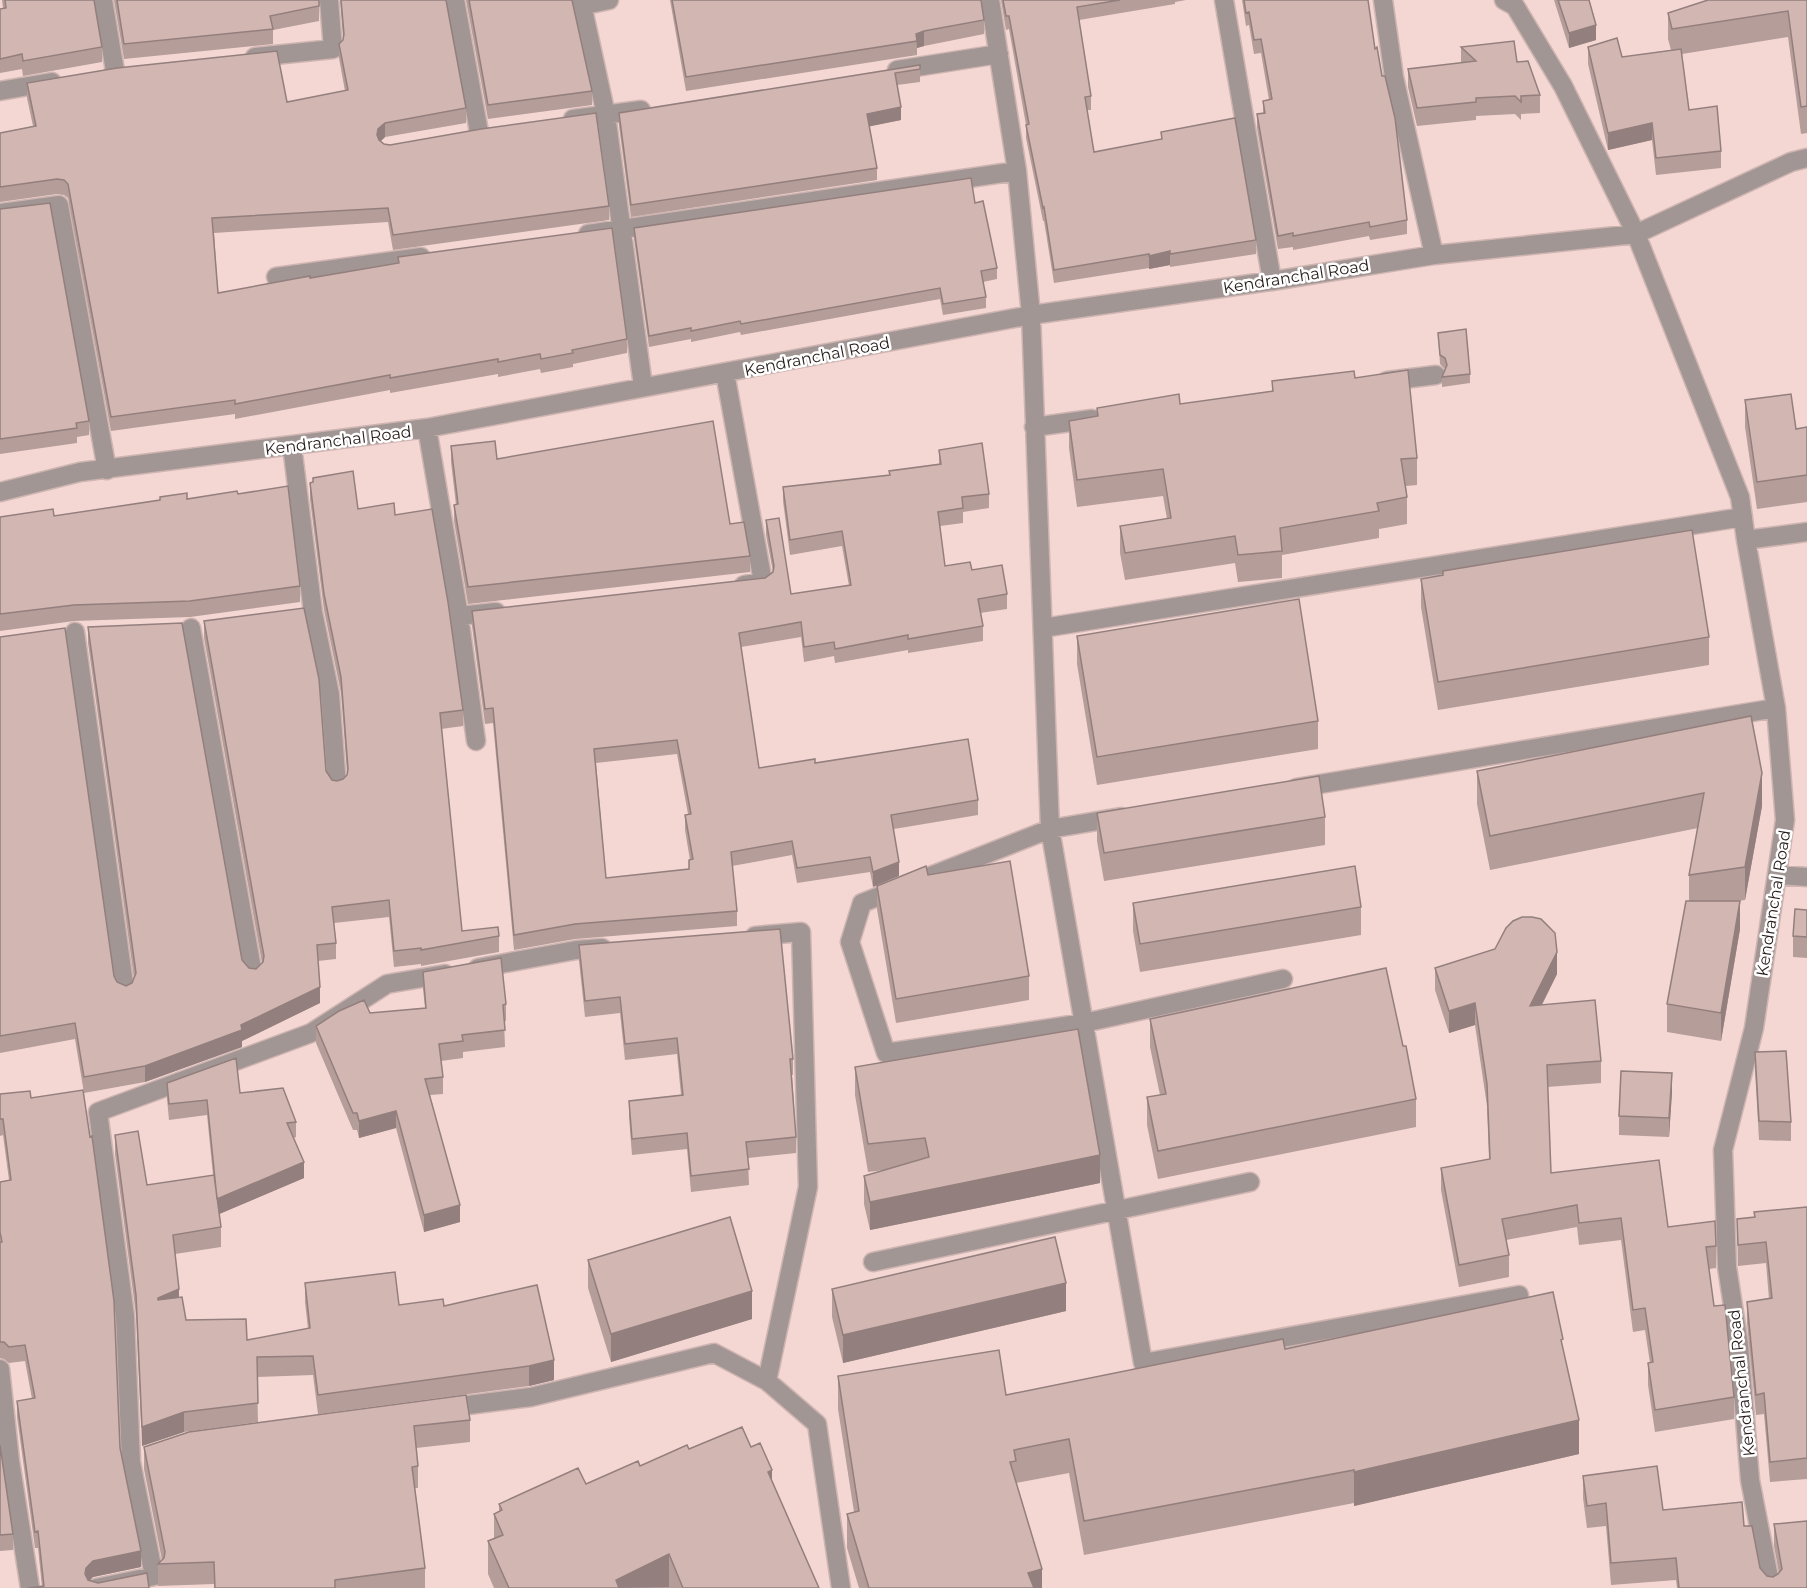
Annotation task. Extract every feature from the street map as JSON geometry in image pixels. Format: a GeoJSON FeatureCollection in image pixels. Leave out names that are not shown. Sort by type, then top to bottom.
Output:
{"type":"FeatureCollection","features":[{"type":"Feature","properties":{"kind":"street"},"geometry":{"type":"LineString","coordinates":[[103,0],[109,72],[137,68]]}},
{"type":"Feature","properties":{"kind":"street"},"geometry":{"type":"LineString","coordinates":[[241,58],[333,49],[328,0]]}},
{"type":"Feature","properties":{"kind":"street"},"geometry":{"type":"LineString","coordinates":[[455,0],[485,131],[456,136]]}},
{"type":"Feature","properties":{"kind":"street"},"geometry":{"type":"LineString","coordinates":[[609,0],[581,3],[606,115],[643,386]]}},
{"type":"Feature","properties":{"kind":"street"},"geometry":{"type":"LineString","coordinates":[[990,0],[1017,171],[1032,315],[1034,427],[1050,829],[1143,1363],[1519,1294]]}},
{"type":"Feature","properties":{"kind":"street"},"geometry":{"type":"LineString","coordinates":[[1224,0],[1272,280]]}},
{"type":"Feature","properties":{"kind":"street"},"geometry":{"type":"LineString","coordinates":[[1383,0],[1394,77],[1434,255]]}},
{"type":"Feature","properties":{"kind":"street","name":"Kendranchal Road"},"geometry":{"type":"LineString","coordinates":[[1504,0],[1515,6],[1563,86],[1636,234],[1740,497],[1776,708],[1785,820],[1754,1028],[1723,1150],[1727,1267],[1739,1345],[1750,1479],[1771,1588]]}},
{"type":"Feature","properties":{"kind":"street"},"geometry":{"type":"LineString","coordinates":[[883,72],[999,54]]}},
{"type":"Feature","properties":{"kind":"street"},"geometry":{"type":"LineString","coordinates":[[0,91],[69,79]]}},
{"type":"Feature","properties":{"kind":"street"},"geometry":{"type":"LineString","coordinates":[[560,121],[653,108]]}},
{"type":"Feature","properties":{"kind":"street"},"geometry":{"type":"LineString","coordinates":[[1636,234],[1791,162],[1807,158]]}},
{"type":"Feature","properties":{"kind":"street"},"geometry":{"type":"LineString","coordinates":[[575,236],[1017,171]]}},
{"type":"Feature","properties":{"kind":"street"},"geometry":{"type":"LineString","coordinates":[[1,209],[58,205],[107,470]]}},
{"type":"Feature","properties":{"kind":"street","name":"Kendranchal Road"},"geometry":{"type":"LineString","coordinates":[[0,492],[80,472],[427,428],[1032,315],[1434,255],[1636,234]]}},
{"type":"Feature","properties":{"kind":"street"},"geometry":{"type":"LineString","coordinates":[[276,277],[437,255]]}},
{"type":"Feature","properties":{"kind":"street"},"geometry":{"type":"LineString","coordinates":[[726,373],[764,582],[728,586]]}},
{"type":"Feature","properties":{"kind":"street"},"geometry":{"type":"LineString","coordinates":[[1365,384],[1436,375]]}},
{"type":"Feature","properties":{"kind":"street"},"geometry":{"type":"LineString","coordinates":[[1034,427],[1105,418]]}},
{"type":"Feature","properties":{"kind":"street"},"geometry":{"type":"LineString","coordinates":[[427,428],[459,616],[476,741]]}},
{"type":"Feature","properties":{"kind":"street"},"geometry":{"type":"LineString","coordinates":[[291,446],[314,612],[330,694],[337,786]]}},
{"type":"Feature","properties":{"kind":"street"},"geometry":{"type":"LineString","coordinates":[[1043,628],[1743,517]]}},
{"type":"Feature","properties":{"kind":"street"},"geometry":{"type":"LineString","coordinates":[[1746,540],[1807,532]]}},
{"type":"Feature","properties":{"kind":"street"},"geometry":{"type":"LineString","coordinates":[[459,616],[517,609]]}},
{"type":"Feature","properties":{"kind":"street"},"geometry":{"type":"LineString","coordinates":[[291,615],[314,612]]}},
{"type":"Feature","properties":{"kind":"street"},"geometry":{"type":"LineString","coordinates":[[213,625],[185,628],[253,974]]}},
{"type":"Feature","properties":{"kind":"street"},"geometry":{"type":"LineString","coordinates":[[53,635],[98,631]]}},
{"type":"Feature","properties":{"kind":"street"},"geometry":{"type":"LineString","coordinates":[[75,632],[125,991]]}},
{"type":"Feature","properties":{"kind":"street"},"geometry":{"type":"LineString","coordinates":[[1284,790],[1776,708]]}},
{"type":"Feature","properties":{"kind":"street"},"geometry":{"type":"LineString","coordinates":[[1143,813],[1050,829],[862,903],[850,942],[886,1053],[1084,1023],[1283,979]]}},
{"type":"Feature","properties":{"kind":"street"},"geometry":{"type":"LineString","coordinates":[[1777,875],[1807,877]]}},
{"type":"Feature","properties":{"kind":"street"},"geometry":{"type":"LineString","coordinates":[[742,937],[801,932],[808,1187],[767,1381]]}},
{"type":"Feature","properties":{"kind":"street"},"geometry":{"type":"LineString","coordinates":[[96,1588],[154,1576],[131,1462],[125,1316],[98,1112],[311,1033],[387,984],[576,950],[623,946]]}},
{"type":"Feature","properties":{"kind":"street"},"geometry":{"type":"LineString","coordinates":[[873,1262],[1250,1182]]}},
{"type":"Feature","properties":{"kind":"street"},"geometry":{"type":"LineString","coordinates":[[426,1410],[531,1397],[714,1353],[767,1381],[817,1424],[841,1588]]}},
{"type":"Feature","properties":{"kind":"street"},"geometry":{"type":"LineString","coordinates":[[0,1369],[5,1462],[30,1588]]}},
{"type":"Feature","properties":{"kind":"street"},"geometry":{"type":"LineString","coordinates":[[131,1462],[153,1454]]}},
{"type":"Feature","properties":{"kind":"building"},"geometry":{"type":"Polygon","coordinates":[[[5,0],[94,0],[102,47],[23,61],[22,54],[0,59],[0,9],[6,8],[5,0]]]}},
{"type":"Feature","properties":{"kind":"building"},"geometry":{"type":"Polygon","coordinates":[[[117,0],[319,0],[319,6],[270,16],[273,29],[124,44],[117,0]]]}},
{"type":"Feature","properties":{"kind":"building"},"geometry":{"type":"Polygon","coordinates":[[[341,0],[446,0],[466,108],[385,123],[378,129],[377,135],[384,144],[390,145],[481,129],[596,113],[609,206],[393,235],[388,208],[212,218],[218,293],[399,263],[398,257],[612,228],[627,339],[541,359],[540,354],[498,362],[498,359],[390,378],[390,375],[235,404],[235,400],[111,417],[68,184],[64,180],[57,179],[0,187],[0,133],[36,126],[27,83],[117,68],[277,51],[287,102],[348,90],[339,44],[344,34],[341,0]]]}},
{"type":"Feature","properties":{"kind":"building"},"geometry":{"type":"Polygon","coordinates":[[[469,0],[572,0],[592,91],[488,105],[469,0]]]}},
{"type":"Feature","properties":{"kind":"building"},"geometry":{"type":"Polygon","coordinates":[[[672,0],[981,0],[984,20],[924,31],[916,34],[917,41],[686,77],[672,0]]]}},
{"type":"Feature","properties":{"kind":"building"},"geometry":{"type":"Polygon","coordinates":[[[1003,0],[1120,0],[1077,7],[1091,96],[1085,97],[1094,152],[1162,139],[1161,132],[1235,118],[1256,240],[1170,254],[1170,251],[1149,256],[1149,254],[1054,270],[1044,207],[1026,125],[1029,124],[1009,16],[1006,16],[1003,0]]]}},
{"type":"Feature","properties":{"kind":"building"},"geometry":{"type":"Polygon","coordinates":[[[1244,0],[1368,0],[1375,49],[1377,47],[1382,76],[1385,76],[1395,118],[1407,220],[1370,227],[1369,222],[1293,236],[1293,233],[1278,236],[1257,114],[1265,113],[1263,101],[1272,99],[1261,39],[1254,40],[1249,12],[1246,13],[1244,0]]]}},
{"type":"Feature","properties":{"kind":"building"},"geometry":{"type":"Polygon","coordinates":[[[1558,0],[1589,0],[1596,25],[1569,33],[1558,0]]]}},
{"type":"Feature","properties":{"kind":"building"},"geometry":{"type":"Polygon","coordinates":[[[1708,0],[1807,0],[1807,106],[1801,107],[1788,11],[1672,29],[1668,13],[1708,0]]]}},
{"type":"Feature","properties":{"kind":"building"},"geometry":{"type":"Polygon","coordinates":[[[1617,38],[1622,57],[1681,49],[1689,110],[1717,106],[1721,151],[1656,158],[1652,123],[1608,133],[1588,47],[1617,38]]]}},
{"type":"Feature","properties":{"kind":"building"},"geometry":{"type":"Polygon","coordinates":[[[1514,41],[1517,62],[1528,61],[1540,95],[1521,96],[1521,102],[1515,96],[1476,98],[1476,102],[1417,108],[1408,69],[1476,61],[1461,47],[1514,41]]]}},
{"type":"Feature","properties":{"kind":"building"},"geometry":{"type":"Polygon","coordinates":[[[920,65],[920,69],[895,73],[901,107],[867,114],[877,168],[631,205],[619,113],[920,65]]]}},
{"type":"Feature","properties":{"kind":"building"},"geometry":{"type":"Polygon","coordinates":[[[971,178],[975,203],[983,201],[997,268],[981,271],[986,297],[943,304],[940,288],[741,324],[740,321],[691,331],[691,328],[649,336],[634,228],[971,178]]]}},
{"type":"Feature","properties":{"kind":"building"},"geometry":{"type":"Polygon","coordinates":[[[50,203],[89,421],[76,423],[77,428],[0,439],[0,209],[50,203]]]}},
{"type":"Feature","properties":{"kind":"building"},"geometry":{"type":"Polygon","coordinates":[[[1466,329],[1470,374],[1442,377],[1447,365],[1445,358],[1440,355],[1438,333],[1466,329]]]}},
{"type":"Feature","properties":{"kind":"building"},"geometry":{"type":"Polygon","coordinates":[[[1408,370],[1417,458],[1401,459],[1407,497],[1377,503],[1379,511],[1280,528],[1282,551],[1238,555],[1235,536],[1125,553],[1120,526],[1171,518],[1163,469],[1077,480],[1069,421],[1098,416],[1097,408],[1179,394],[1180,404],[1273,391],[1272,381],[1354,371],[1355,378],[1408,370]]]}},
{"type":"Feature","properties":{"kind":"building"},"geometry":{"type":"Polygon","coordinates":[[[1791,394],[1796,429],[1807,427],[1807,475],[1757,482],[1745,400],[1791,394]]]}},
{"type":"Feature","properties":{"kind":"building"},"geometry":{"type":"Polygon","coordinates":[[[713,421],[730,524],[744,522],[750,556],[468,587],[454,505],[458,504],[451,446],[495,441],[497,459],[713,421]]]}},
{"type":"Feature","properties":{"kind":"building"},"geometry":{"type":"Polygon","coordinates":[[[982,443],[989,494],[962,497],[963,508],[938,512],[945,566],[970,562],[972,570],[1002,565],[1007,594],[978,599],[983,626],[908,639],[908,635],[835,649],[834,642],[804,647],[801,622],[739,633],[759,768],[815,759],[815,763],[968,739],[978,800],[891,815],[899,862],[873,872],[870,857],[797,868],[792,841],[731,852],[737,911],[575,924],[514,935],[493,708],[485,709],[472,611],[765,578],[773,572],[774,566],[766,520],[779,518],[791,594],[851,585],[842,531],[790,540],[783,487],[890,475],[889,471],[941,464],[939,450],[982,443]],[[677,740],[594,749],[606,878],[689,869],[689,860],[693,859],[685,815],[691,814],[677,740]]]}},
{"type":"Feature","properties":{"kind":"building"},"geometry":{"type":"Polygon","coordinates":[[[353,471],[358,509],[394,503],[395,515],[432,509],[463,710],[440,713],[462,931],[498,927],[499,936],[421,950],[421,948],[394,951],[389,900],[332,907],[336,943],[317,945],[320,987],[241,1025],[242,1030],[145,1066],[84,1077],[75,1023],[0,1036],[0,637],[65,628],[114,976],[117,982],[126,986],[132,983],[136,973],[88,627],[182,623],[242,960],[249,968],[256,969],[263,962],[264,956],[204,621],[304,608],[319,679],[326,771],[332,780],[343,779],[348,769],[341,677],[324,594],[310,483],[313,482],[313,478],[353,471]]]}},
{"type":"Feature","properties":{"kind":"building"},"geometry":{"type":"Polygon","coordinates":[[[288,486],[300,586],[190,601],[74,605],[0,614],[0,517],[53,509],[54,516],[160,500],[160,497],[187,493],[187,499],[288,486]]]}},
{"type":"Feature","properties":{"kind":"building"},"geometry":{"type":"Polygon","coordinates":[[[1692,530],[1709,637],[1438,682],[1421,579],[1443,575],[1443,571],[1692,530]]]}},
{"type":"Feature","properties":{"kind":"building"},"geometry":{"type":"Polygon","coordinates":[[[1299,599],[1318,721],[1097,757],[1077,636],[1299,599]]]}},
{"type":"Feature","properties":{"kind":"building"},"geometry":{"type":"Polygon","coordinates":[[[1751,716],[1762,773],[1745,867],[1689,875],[1704,793],[1490,836],[1477,771],[1751,716]]]}},
{"type":"Feature","properties":{"kind":"building"},"geometry":{"type":"Polygon","coordinates":[[[1319,776],[1325,817],[1104,853],[1097,813],[1319,776]]]}},
{"type":"Feature","properties":{"kind":"building"},"geometry":{"type":"Polygon","coordinates":[[[1010,861],[1029,976],[896,999],[877,886],[926,866],[928,875],[1010,861]]]}},
{"type":"Feature","properties":{"kind":"building"},"geometry":{"type":"Polygon","coordinates":[[[1355,866],[1361,907],[1140,944],[1133,903],[1355,866]]]}},
{"type":"Feature","properties":{"kind":"building"},"geometry":{"type":"Polygon","coordinates":[[[1686,901],[1740,901],[1721,1013],[1667,1004],[1686,901]]]}},
{"type":"Feature","properties":{"kind":"building"},"geometry":{"type":"Polygon","coordinates":[[[1795,909],[1807,910],[1807,937],[1793,936],[1795,909]]]}},
{"type":"Feature","properties":{"kind":"building"},"geometry":{"type":"Polygon","coordinates":[[[1522,917],[1541,919],[1555,933],[1557,952],[1530,1006],[1595,1000],[1601,1061],[1547,1065],[1551,1173],[1659,1160],[1668,1227],[1715,1221],[1716,1246],[1706,1247],[1714,1306],[1725,1305],[1734,1397],[1655,1410],[1648,1363],[1653,1362],[1645,1308],[1633,1310],[1621,1218],[1579,1223],[1577,1205],[1502,1219],[1509,1255],[1459,1265],[1441,1168],[1490,1159],[1487,1084],[1475,1003],[1449,1011],[1435,968],[1495,949],[1506,928],[1513,921],[1522,917]]]}},
{"type":"Feature","properties":{"kind":"building"},"geometry":{"type":"Polygon","coordinates":[[[780,929],[793,1059],[790,1059],[796,1137],[746,1142],[749,1169],[691,1176],[687,1133],[632,1139],[629,1101],[683,1095],[677,1038],[625,1044],[620,997],[585,1001],[579,945],[780,929]]]}},
{"type":"Feature","properties":{"kind":"building"},"geometry":{"type":"Polygon","coordinates":[[[501,958],[506,1004],[503,1005],[505,1030],[462,1035],[463,1041],[439,1044],[443,1077],[425,1079],[460,1205],[424,1215],[396,1111],[359,1121],[357,1113],[353,1113],[316,1026],[339,1011],[364,1000],[370,1013],[426,1008],[423,972],[501,958]]]}},
{"type":"Feature","properties":{"kind":"building"},"geometry":{"type":"Polygon","coordinates":[[[1386,968],[1403,1046],[1406,1046],[1416,1099],[1158,1151],[1147,1097],[1166,1094],[1150,1019],[1386,968]]]}},
{"type":"Feature","properties":{"kind":"building"},"geometry":{"type":"Polygon","coordinates":[[[1078,1029],[1100,1155],[870,1202],[864,1176],[929,1157],[925,1138],[868,1144],[855,1067],[1078,1029]]]}},
{"type":"Feature","properties":{"kind":"building"},"geometry":{"type":"Polygon","coordinates":[[[1786,1051],[1791,1122],[1759,1121],[1755,1052],[1786,1051]]]}},
{"type":"Feature","properties":{"kind":"building"},"geometry":{"type":"Polygon","coordinates":[[[236,1058],[240,1093],[283,1088],[296,1122],[287,1123],[304,1162],[217,1199],[207,1100],[169,1104],[167,1083],[236,1058]]]}},
{"type":"Feature","properties":{"kind":"building"},"geometry":{"type":"Polygon","coordinates":[[[1621,1071],[1672,1073],[1669,1118],[1619,1116],[1621,1071]]]}},
{"type":"Feature","properties":{"kind":"building"},"geometry":{"type":"Polygon","coordinates":[[[83,1090],[90,1137],[92,1136],[114,1301],[120,1448],[141,1551],[93,1561],[86,1568],[85,1574],[88,1580],[98,1583],[147,1573],[149,1588],[28,1588],[44,1586],[38,1531],[35,1532],[17,1401],[35,1398],[25,1345],[9,1347],[4,1342],[0,1342],[0,1242],[2,1242],[0,1182],[11,1180],[3,1119],[0,1119],[0,1094],[30,1091],[31,1098],[83,1090]]]}},
{"type":"Feature","properties":{"kind":"building"},"geometry":{"type":"Polygon","coordinates":[[[138,1131],[147,1185],[214,1175],[221,1227],[173,1235],[179,1289],[158,1298],[158,1300],[182,1297],[186,1320],[246,1319],[247,1340],[310,1328],[305,1283],[395,1272],[399,1305],[443,1299],[444,1306],[537,1285],[554,1360],[529,1366],[318,1395],[313,1356],[257,1357],[258,1403],[184,1412],[142,1427],[136,1295],[115,1135],[138,1131]]]}},
{"type":"Feature","properties":{"kind":"building"},"geometry":{"type":"Polygon","coordinates":[[[1807,1207],[1807,1458],[1770,1462],[1764,1393],[1756,1395],[1747,1302],[1772,1298],[1766,1242],[1738,1245],[1737,1219],[1755,1217],[1754,1212],[1807,1207]]]}},
{"type":"Feature","properties":{"kind":"building"},"geometry":{"type":"Polygon","coordinates":[[[730,1217],[752,1291],[611,1334],[588,1260],[730,1217]]]}},
{"type":"Feature","properties":{"kind":"building"},"geometry":{"type":"Polygon","coordinates":[[[1055,1237],[1066,1283],[843,1335],[832,1289],[1055,1237]]]}},
{"type":"Feature","properties":{"kind":"building"},"geometry":{"type":"Polygon","coordinates":[[[1553,1292],[1579,1420],[1354,1472],[1354,1470],[1084,1521],[1069,1439],[1014,1450],[1016,1461],[1010,1462],[1042,1569],[1028,1573],[1034,1588],[869,1588],[847,1514],[859,1511],[838,1376],[999,1350],[1006,1395],[1283,1339],[1285,1349],[1553,1292]]]}},
{"type":"Feature","properties":{"kind":"building"},"geometry":{"type":"Polygon","coordinates":[[[466,1395],[470,1420],[414,1426],[418,1466],[412,1467],[425,1568],[335,1580],[335,1588],[215,1588],[214,1562],[158,1564],[164,1558],[165,1552],[144,1447],[189,1432],[466,1395]]]}},
{"type":"Feature","properties":{"kind":"building"},"geometry":{"type":"Polygon","coordinates":[[[742,1427],[751,1447],[760,1443],[772,1470],[768,1472],[819,1588],[683,1588],[669,1554],[616,1580],[619,1588],[509,1588],[488,1541],[503,1535],[494,1514],[502,1510],[499,1504],[578,1468],[586,1484],[638,1461],[640,1466],[687,1445],[689,1449],[742,1427]]]}},
{"type":"Feature","properties":{"kind":"building"},"geometry":{"type":"Polygon","coordinates":[[[0,1445],[13,1534],[0,1535],[0,1445]]]}},
{"type":"Feature","properties":{"kind":"building"},"geometry":{"type":"Polygon","coordinates":[[[1657,1466],[1663,1510],[1742,1502],[1744,1526],[1752,1526],[1760,1568],[1767,1576],[1773,1577],[1782,1569],[1774,1524],[1807,1521],[1807,1588],[1679,1588],[1676,1558],[1611,1563],[1606,1503],[1587,1506],[1583,1476],[1657,1466]]]}}]}
